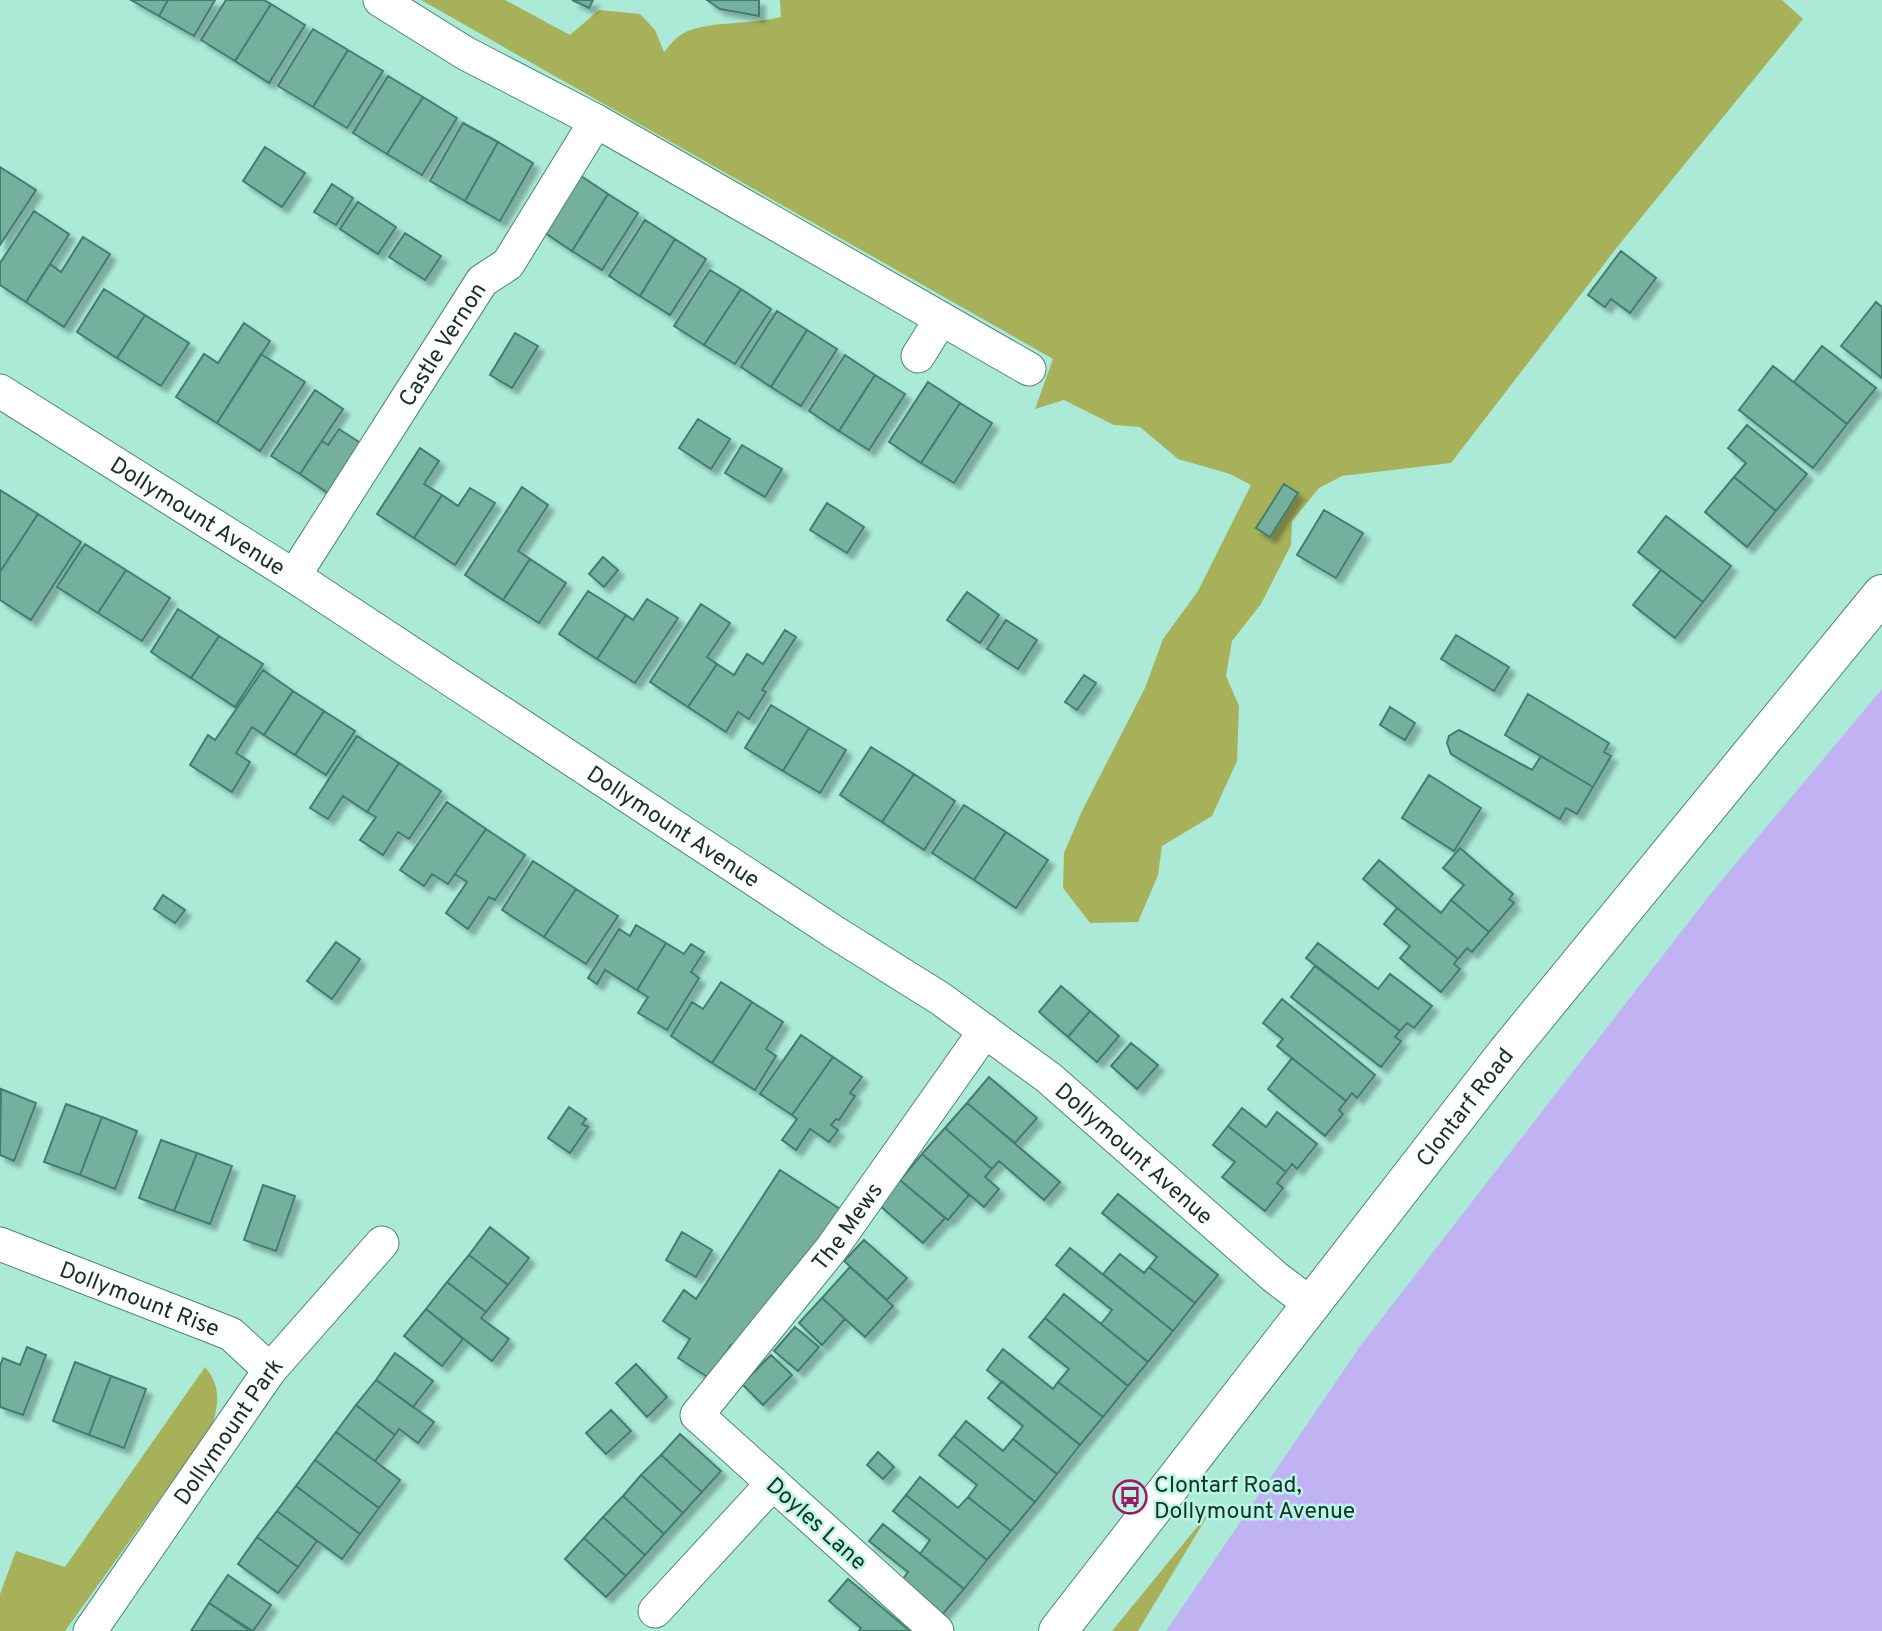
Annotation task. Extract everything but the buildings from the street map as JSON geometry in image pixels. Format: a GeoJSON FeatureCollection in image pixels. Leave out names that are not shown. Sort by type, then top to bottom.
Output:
{"type":"FeatureCollection","features":[{"type":"Feature","properties":{"kind":"main road","name":"Clontarf Road"},"geometry":{"type":"LineString","coordinates":[[1058,1631],[1313,1306],[1507,1052],[1882,594]]}},
{"type":"Feature","properties":{"kind":"street"},"geometry":{"type":"LineString","coordinates":[[380,0],[465,53],[596,121],[1029,369]]}},
{"type":"Feature","properties":{"kind":"street","name":"Castle Vernon"},"geometry":{"type":"LineString","coordinates":[[294,576],[482,281],[508,264],[596,121]]}},
{"type":"Feature","properties":{"kind":"street"},"geometry":{"type":"LineString","coordinates":[[918,356],[941,318]]}},
{"type":"Feature","properties":{"kind":"street","name":"Dollymount Avenue"},"geometry":{"type":"LineString","coordinates":[[0,391],[294,576],[834,932],[941,999],[1049,1078],[1275,1277],[1313,1306]]}},
{"type":"Feature","properties":{"kind":"street","name":"The Mews"},"geometry":{"type":"LineString","coordinates":[[697,1415],[832,1248],[985,1031]]}},
{"type":"Feature","properties":{"kind":"street","name":"Dollymount Rise"},"geometry":{"type":"LineString","coordinates":[[0,1244],[231,1334],[270,1370]]}},
{"type":"Feature","properties":{"kind":"street","name":"Dollymount Park"},"geometry":{"type":"LineString","coordinates":[[90,1631],[270,1370],[382,1244]]}},
{"type":"Feature","properties":{"kind":"street","name":"Doyles Lane"},"geometry":{"type":"LineString","coordinates":[[697,1415],[937,1631]]}},
{"type":"Feature","properties":{"kind":"street"},"geometry":{"type":"LineString","coordinates":[[655,1611],[773,1483]]}},
{"type":"Feature","properties":{"kind":"green space"},"geometry":{"type":"Polygon","coordinates":[[[421,0],[505,0],[570,35],[599,10],[640,14],[655,30],[664,52],[679,36],[700,27],[781,17],[780,0],[1782,0],[1803,19],[1618,246],[1451,463],[1342,476],[1319,488],[1292,521],[1291,545],[1261,604],[1232,641],[1226,676],[1239,706],[1237,761],[1212,816],[1162,846],[1158,875],[1138,922],[1090,923],[1063,888],[1064,853],[1082,811],[1145,688],[1163,639],[1198,591],[1251,485],[1230,474],[1178,459],[1140,427],[1114,425],[1064,400],[1035,409],[1053,359],[421,0]]]}},
{"type":"Feature","properties":{"kind":"green space"},"geometry":{"type":"Polygon","coordinates":[[[205,1367],[214,1381],[217,1395],[212,1426],[65,1631],[0,1631],[0,1594],[16,1551],[65,1567],[205,1367]]]}},
{"type":"Feature","properties":{"kind":"green space"},"geometry":{"type":"Polygon","coordinates":[[[1211,1510],[1138,1631],[1112,1631],[1211,1510]]]}},
{"type":"Feature","properties":{"kind":"shaded area"},"geometry":{"type":"Polygon","coordinates":[[[1882,689],[1882,1631],[1166,1631],[1361,1345],[1712,892],[1882,689]]]}},
{"type":"Feature","properties":{"kind":"place","name":"Clontarf Road, Dollymount Avenue"},"geometry":{"type":"Point","coordinates":[1130,1497]}}]}
